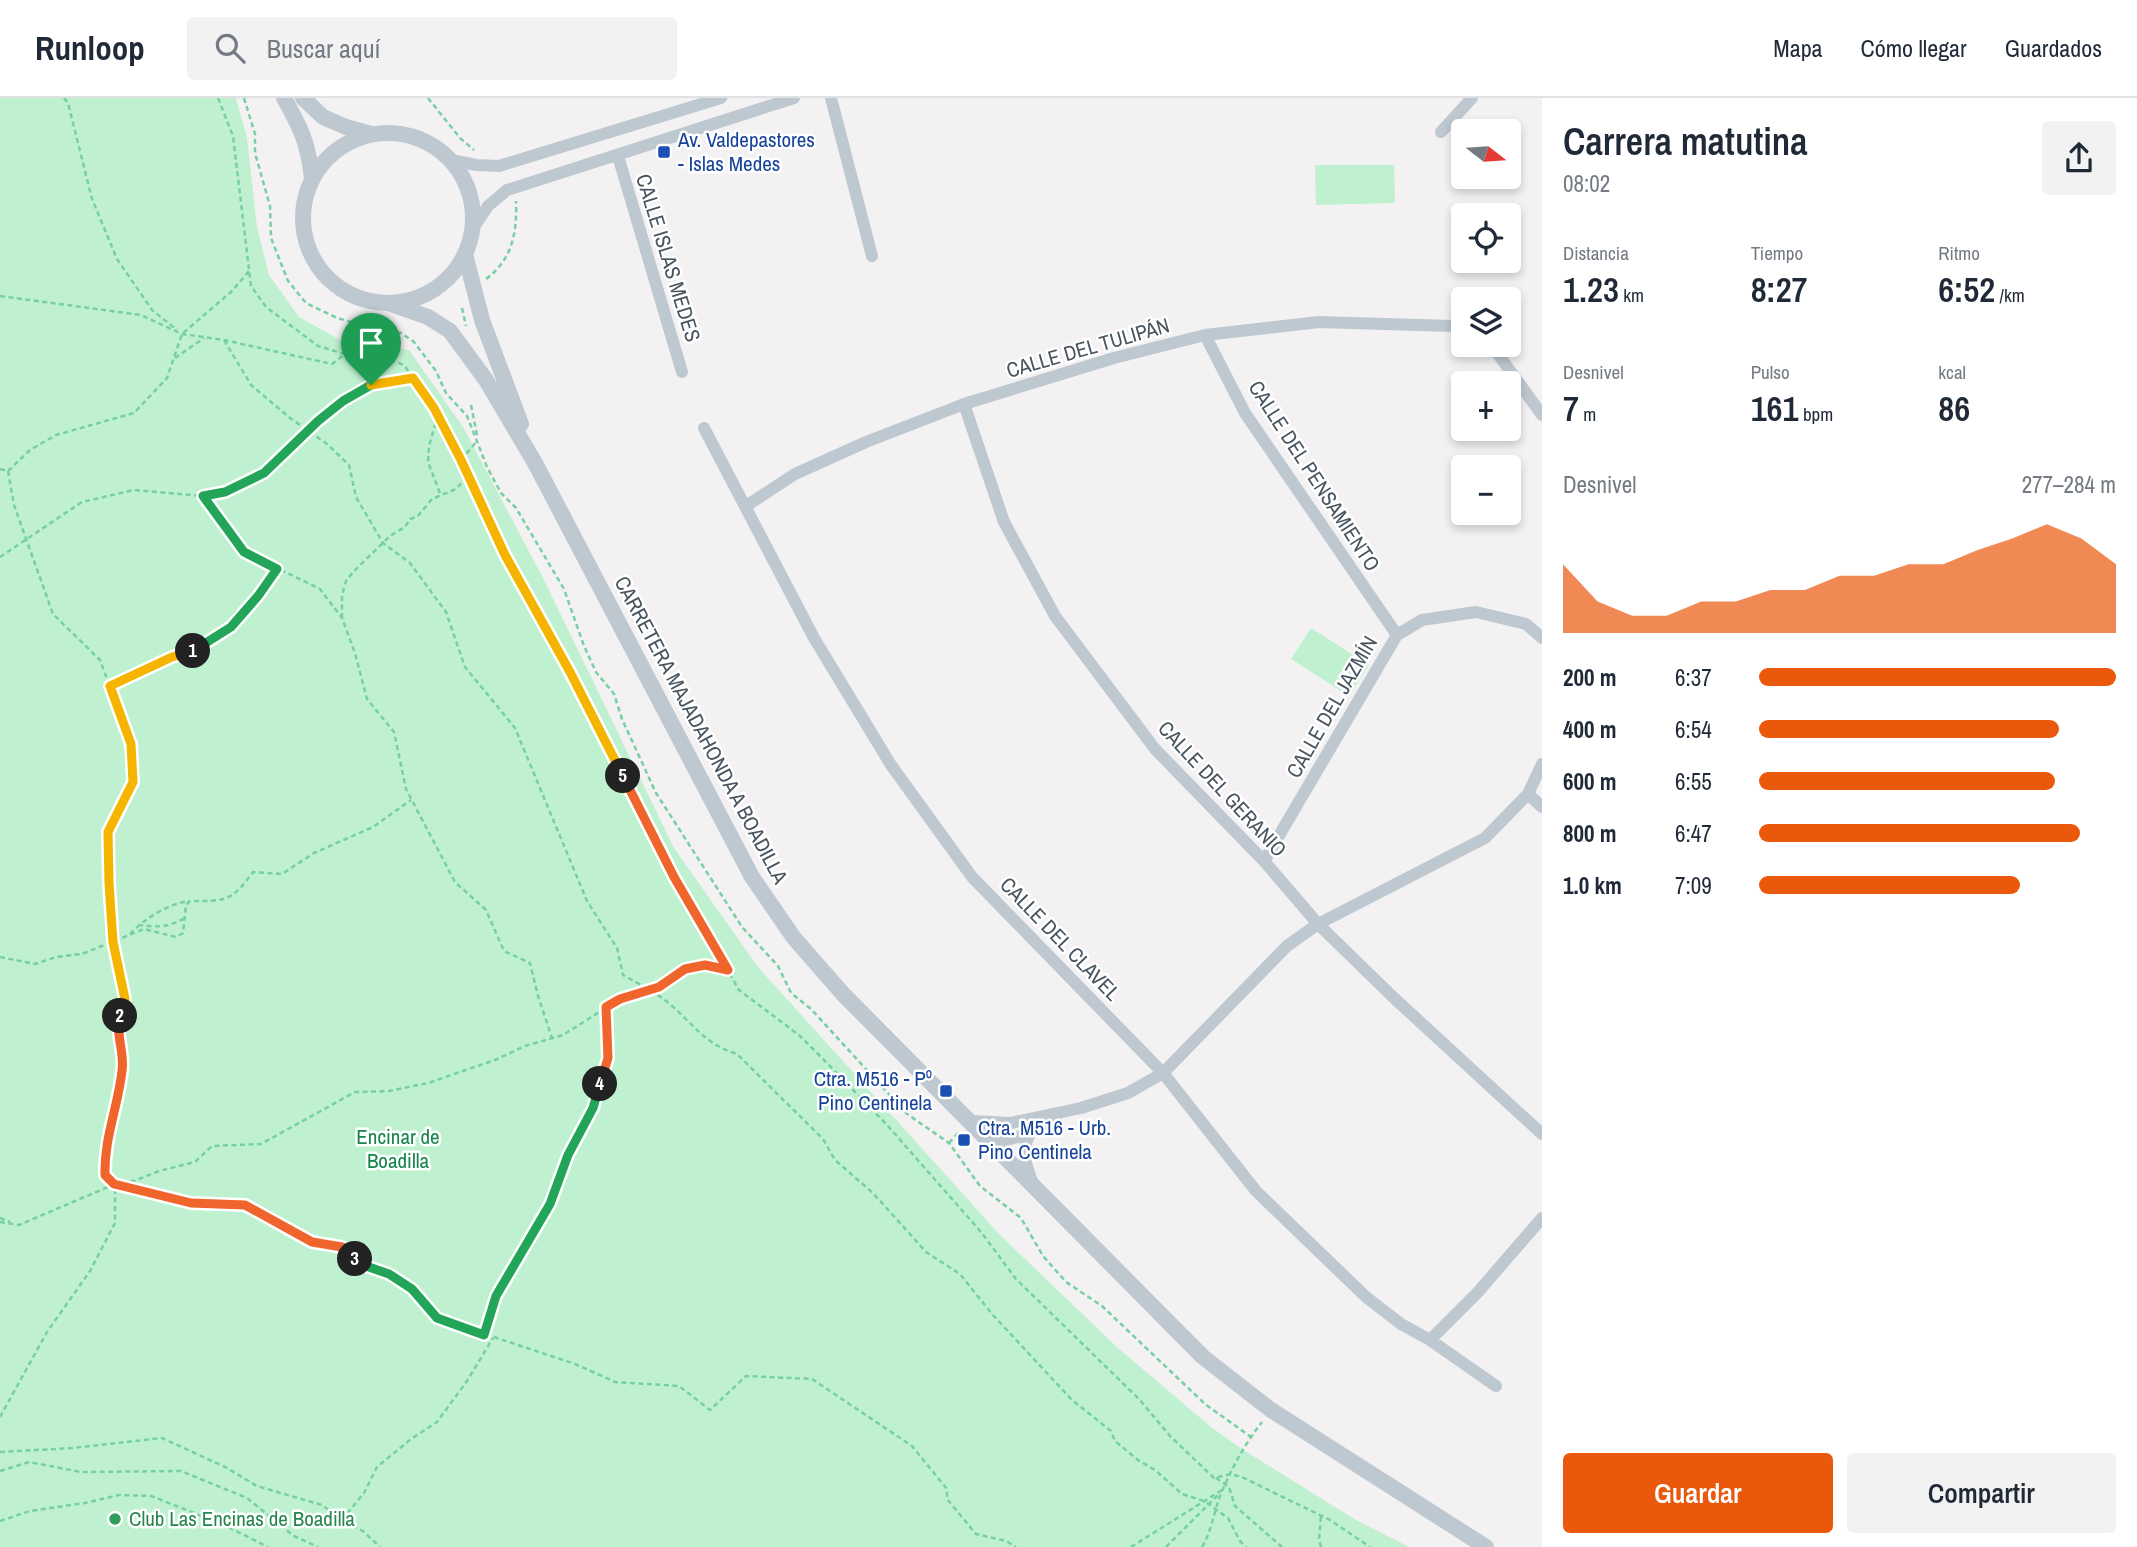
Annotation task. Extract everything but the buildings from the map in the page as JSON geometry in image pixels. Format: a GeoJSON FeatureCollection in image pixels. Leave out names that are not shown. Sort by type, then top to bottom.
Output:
{"type":"FeatureCollection","features":[{"type":"Feature","properties":{"kind":"street"},"geometry":{"type":"LineString","coordinates":[[284,98],[304,134],[313,178]]}},
{"type":"Feature","properties":{"kind":"street"},"geometry":{"type":"LineString","coordinates":[[303,98],[323,117],[371,134]]}},
{"type":"Feature","properties":{"kind":"street"},"geometry":{"type":"LineString","coordinates":[[451,160],[499,166],[720,98]]}},
{"type":"Feature","properties":{"kind":"street"},"geometry":{"type":"LineString","coordinates":[[472,230],[488,206],[507,190],[794,98]]}},
{"type":"Feature","properties":{"kind":"street"},"geometry":{"type":"LineString","coordinates":[[831,98],[872,256]]}},
{"type":"Feature","properties":{"kind":"street"},"geometry":{"type":"LineString","coordinates":[[1441,132],[1472,98]]}},
{"type":"Feature","properties":{"kind":"street"},"geometry":{"type":"LineString","coordinates":[[393,132],[415,136],[435,146],[451,160],[465,181],[472,205],[472,230],[465,254],[453,274],[435,289],[414,300],[391,304],[366,301],[342,290],[323,274],[309,252],[303,227],[304,202],[313,178],[327,157],[348,142],[371,134],[393,132]]}},
{"type":"Feature","properties":{"kind":"street","name":"CALLE ISLAS MEDES"},"geometry":{"type":"LineString","coordinates":[[618,156],[682,372]]}},
{"type":"Feature","properties":{"kind":"street","name":"CARRETERA MAJADAHONDA A BOADILLA"},"geometry":{"type":"LineString","coordinates":[[465,254],[482,320],[535,463]]}},
{"type":"Feature","properties":{"kind":"street","name":"CARRETERA MAJADAHONDA A BOADILLA"},"geometry":{"type":"LineString","coordinates":[[391,304],[428,317],[450,331],[486,380],[535,463],[752,877],[794,938],[843,994],[1203,1357],[1271,1410],[1486,1547]]}},
{"type":"Feature","properties":{"kind":"street","name":"CALLE DEL TULIPÁN"},"geometry":{"type":"LineString","coordinates":[[747,506],[795,474],[866,442],[964,404],[1114,358],[1205,335],[1319,322],[1451,326]]}},
{"type":"Feature","properties":{"kind":"street","name":"CALLE DEL PENSAMIENTO"},"geometry":{"type":"LineString","coordinates":[[1205,335],[1245,413],[1396,635]]}},
{"type":"Feature","properties":{"kind":"street"},"geometry":{"type":"LineString","coordinates":[[1500,357],[1542,415]]}},
{"type":"Feature","properties":{"kind":"street","name":"CALLE DEL GERANIO"},"geometry":{"type":"LineString","coordinates":[[964,404],[1004,522],[1055,616],[1155,749],[1264,861],[1318,924],[1542,1134]]}},
{"type":"Feature","properties":{"kind":"street","name":"CALLE DEL CLAVEL"},"geometry":{"type":"LineString","coordinates":[[705,428],[814,638],[891,765],[972,877],[1163,1073],[1256,1191],[1366,1297],[1401,1324],[1430,1340],[1496,1386]]}},
{"type":"Feature","properties":{"kind":"street","name":"CALLE DEL JAZMÍN"},"geometry":{"type":"LineString","coordinates":[[1264,861],[1396,635],[1422,620],[1476,612],[1526,624],[1542,638]]}},
{"type":"Feature","properties":{"kind":"street"},"geometry":{"type":"LineString","coordinates":[[971,1121],[1011,1123],[1062,1113],[1128,1093],[1163,1073],[1287,946],[1318,924],[1485,838],[1528,794],[1542,764]]}},
{"type":"Feature","properties":{"kind":"street"},"geometry":{"type":"LineString","coordinates":[[1528,794],[1542,807]]}},
{"type":"Feature","properties":{"kind":"street"},"geometry":{"type":"LineString","coordinates":[[989,1143],[1013,1140],[1062,1113]]}},
{"type":"Feature","properties":{"kind":"street"},"geometry":{"type":"LineString","coordinates":[[1031,1132],[1024,1144],[1024,1159],[1036,1191]]}},
{"type":"Feature","properties":{"kind":"street"},"geometry":{"type":"LineString","coordinates":[[1430,1340],[1478,1292],[1542,1218]]}},
{"type":"Feature","properties":{"kind":"path"},"geometry":{"type":"LineString","coordinates":[[64,98],[68,103],[92,199],[117,259],[152,310],[182,334]]}},
{"type":"Feature","properties":{"kind":"path"},"geometry":{"type":"LineString","coordinates":[[218,98],[233,136],[251,286],[266,307],[317,346],[345,354],[376,355],[404,365],[438,415],[505,555],[570,672],[674,877],[739,990],[799,1035],[887,1125],[981,1232],[1016,1279],[1139,1399],[1202,1468],[1226,1484],[1235,1506],[1282,1547]]}},
{"type":"Feature","properties":{"kind":"path"},"geometry":{"type":"LineString","coordinates":[[243,98],[255,134],[255,153],[270,206],[271,238],[288,281],[306,303],[352,323],[401,333],[414,342],[436,371],[446,393],[467,416],[478,440]]}},
{"type":"Feature","properties":{"kind":"path"},"geometry":{"type":"LineString","coordinates":[[428,98],[460,138],[478,153]]}},
{"type":"Feature","properties":{"kind":"path"},"geometry":{"type":"LineString","coordinates":[[8,471],[30,450],[56,435],[134,413],[167,378],[182,334],[232,291],[250,270]]}},
{"type":"Feature","properties":{"kind":"path"},"geometry":{"type":"LineString","coordinates":[[0,296],[141,315],[182,334],[315,358],[332,364],[345,354]]}},
{"type":"Feature","properties":{"kind":"path"},"geometry":{"type":"LineString","coordinates":[[174,359],[204,338]]}},
{"type":"Feature","properties":{"kind":"path"},"geometry":{"type":"LineString","coordinates":[[224,340],[251,386],[327,444],[349,465],[356,497],[383,543],[410,564],[446,612],[465,667],[515,728],[587,901],[617,948],[623,975],[670,1004],[699,1033],[719,1048],[737,1054],[823,1139],[835,1160],[873,1193],[926,1252],[960,1273],[1025,1352],[1040,1363],[1072,1400],[1111,1431],[1115,1441],[1182,1494],[1204,1501],[1228,1518],[1246,1547]]}},
{"type":"Feature","properties":{"kind":"path"},"geometry":{"type":"LineString","coordinates":[[0,557],[82,502],[134,490],[203,496],[225,492],[264,473],[306,430],[343,401],[371,385],[413,378]]}},
{"type":"Feature","properties":{"kind":"path"},"geometry":{"type":"LineString","coordinates":[[471,405],[478,440]]}},
{"type":"Feature","properties":{"kind":"path"},"geometry":{"type":"LineString","coordinates":[[438,415],[429,446],[428,462],[441,496]]}},
{"type":"Feature","properties":{"kind":"path"},"geometry":{"type":"LineString","coordinates":[[461,460],[478,440]]}},
{"type":"Feature","properties":{"kind":"path"},"geometry":{"type":"LineString","coordinates":[[0,468],[8,471]]}},
{"type":"Feature","properties":{"kind":"path"},"geometry":{"type":"LineString","coordinates":[[8,471],[14,505],[53,614],[100,660],[131,744],[133,782],[108,832],[113,942],[125,999],[117,1025],[123,1069],[105,1154],[105,1175],[114,1184],[191,1203],[245,1205],[312,1242],[342,1247],[360,1264],[389,1274],[412,1289],[437,1318],[575,1364],[615,1382],[679,1386],[710,1410],[746,1376],[812,1379],[912,1446],[947,1489],[947,1499],[976,1534],[1006,1541],[1016,1547]]}},
{"type":"Feature","properties":{"kind":"path"},"geometry":{"type":"LineString","coordinates":[[342,618],[342,595],[346,581],[383,543],[405,527],[410,519],[417,517],[432,499],[456,489],[468,476]]}},
{"type":"Feature","properties":{"kind":"path"},"geometry":{"type":"LineString","coordinates":[[203,496],[244,552],[320,590],[342,618],[367,699],[394,732],[405,789],[455,882],[486,910],[504,951],[530,963],[552,1038]]}},
{"type":"Feature","properties":{"kind":"path"},"geometry":{"type":"LineString","coordinates":[[110,686],[172,657],[190,652],[231,627],[277,569]]}},
{"type":"Feature","properties":{"kind":"path"},"geometry":{"type":"LineString","coordinates":[[127,936],[138,925],[170,906],[190,901],[223,899],[237,894],[253,872],[282,874],[314,853],[373,827],[411,800]]}},
{"type":"Feature","properties":{"kind":"path"},"geometry":{"type":"LineString","coordinates":[[0,957],[35,964],[57,957],[82,954],[144,929],[176,937],[183,933],[186,905],[190,901]]}},
{"type":"Feature","properties":{"kind":"path"},"geometry":{"type":"LineString","coordinates":[[138,925],[160,928],[172,926],[185,918]]}},
{"type":"Feature","properties":{"kind":"path"},"geometry":{"type":"LineString","coordinates":[[0,1220],[19,1225],[114,1184],[134,1181],[159,1171],[195,1162],[212,1146],[261,1144],[355,1092],[389,1091],[428,1083],[495,1060],[525,1046],[563,1034],[620,999],[659,987],[685,969],[705,965],[728,970]]}},
{"type":"Feature","properties":{"kind":"path"},"geometry":{"type":"LineString","coordinates":[[484,1335],[496,1296],[550,1204],[568,1155],[593,1108],[608,1058],[606,1007]]}},
{"type":"Feature","properties":{"kind":"path"},"geometry":{"type":"LineString","coordinates":[[949,1143],[958,1133]]}},
{"type":"Feature","properties":{"kind":"path"},"geometry":{"type":"LineString","coordinates":[[0,1417],[47,1332],[90,1271],[115,1223],[114,1184]]}},
{"type":"Feature","properties":{"kind":"path"},"geometry":{"type":"LineString","coordinates":[[342,1520],[364,1493],[376,1467],[437,1422],[467,1381],[493,1338]]}},
{"type":"Feature","properties":{"kind":"path"},"geometry":{"type":"LineString","coordinates":[[1202,1547],[1242,1449],[1271,1410]]}},
{"type":"Feature","properties":{"kind":"path"},"geometry":{"type":"LineString","coordinates":[[0,1452],[73,1448],[162,1438],[225,1467],[257,1486],[322,1505],[363,1531],[380,1547]]}},
{"type":"Feature","properties":{"kind":"path"},"geometry":{"type":"LineString","coordinates":[[0,1471],[29,1462],[81,1472],[181,1471],[247,1498],[294,1536],[318,1547]]}},
{"type":"Feature","properties":{"kind":"path"},"geometry":{"type":"LineString","coordinates":[[1214,1478],[1231,1474],[1330,1520],[1370,1547]]}},
{"type":"Feature","properties":{"kind":"path"},"geometry":{"type":"LineString","coordinates":[[1131,1547],[1223,1490]]}},
{"type":"Feature","properties":{"kind":"path"},"geometry":{"type":"LineString","coordinates":[[1167,1547],[1223,1490]]}},
{"type":"Feature","properties":{"kind":"path"},"geometry":{"type":"LineString","coordinates":[[0,1521],[30,1511],[119,1495],[151,1496],[222,1524],[268,1547]]}},
{"type":"Feature","properties":{"kind":"path"},"geometry":{"type":"LineString","coordinates":[[1321,1516],[1318,1539],[1321,1547]]}},
{"type":"Feature","properties":{"kind":"green space","name":"Encinar de Boadilla"},"geometry":{"type":"Polygon","coordinates":[[[0,98],[236,98],[247,138],[257,227],[269,275],[299,317],[342,341],[409,350],[463,427],[542,576],[674,848],[758,967],[1000,1235],[1118,1348],[1211,1427],[1242,1449],[1356,1520],[1409,1547],[0,1547],[0,98]]]}},
{"type":"Feature","properties":{"kind":"green space"},"geometry":{"type":"Polygon","coordinates":[[[1315,165],[1394,165],[1395,203],[1316,205],[1315,165]]]}},
{"type":"Feature","properties":{"kind":"green space"},"geometry":{"type":"Polygon","coordinates":[[[1311,628],[1369,665],[1349,696],[1291,659],[1311,628]]]}},
{"type":"Feature","properties":{"kind":"place","name":"Av. Valdepastores - Islas Medes"},"geometry":{"type":"Point","coordinates":[664,152]}},
{"type":"Feature","properties":{"kind":"place","name":"Ctra. M516 - Pº Pino Centinela"},"geometry":{"type":"Point","coordinates":[946,1091]}},
{"type":"Feature","properties":{"kind":"place","name":"Ctra. M516 - Urb. Pino Centinela"},"geometry":{"type":"Point","coordinates":[964,1140]}},
{"type":"Feature","properties":{"kind":"place","name":"Club Las Encinas de Boadilla"},"geometry":{"type":"Point","coordinates":[115,1519]}},
{"type":"Feature","properties":{"kind":"route"},"geometry":{"type":"LineString","coordinates":[[413,378],[434,408],[505,555],[570,672],[674,877],[728,970],[705,965],[685,969],[659,987],[620,999],[606,1007],[608,1058],[593,1108],[568,1155],[550,1204],[496,1296],[484,1335],[437,1318],[412,1289],[389,1274],[360,1264],[342,1247],[312,1242],[245,1205],[191,1203],[114,1184],[105,1175],[105,1154],[123,1069],[117,1025],[125,999],[113,942],[108,832],[133,782],[131,744],[110,686],[172,657],[190,652],[231,627],[277,569],[244,552],[203,496],[225,492],[264,473],[302,434],[343,401],[371,385],[413,378]]}}]}
